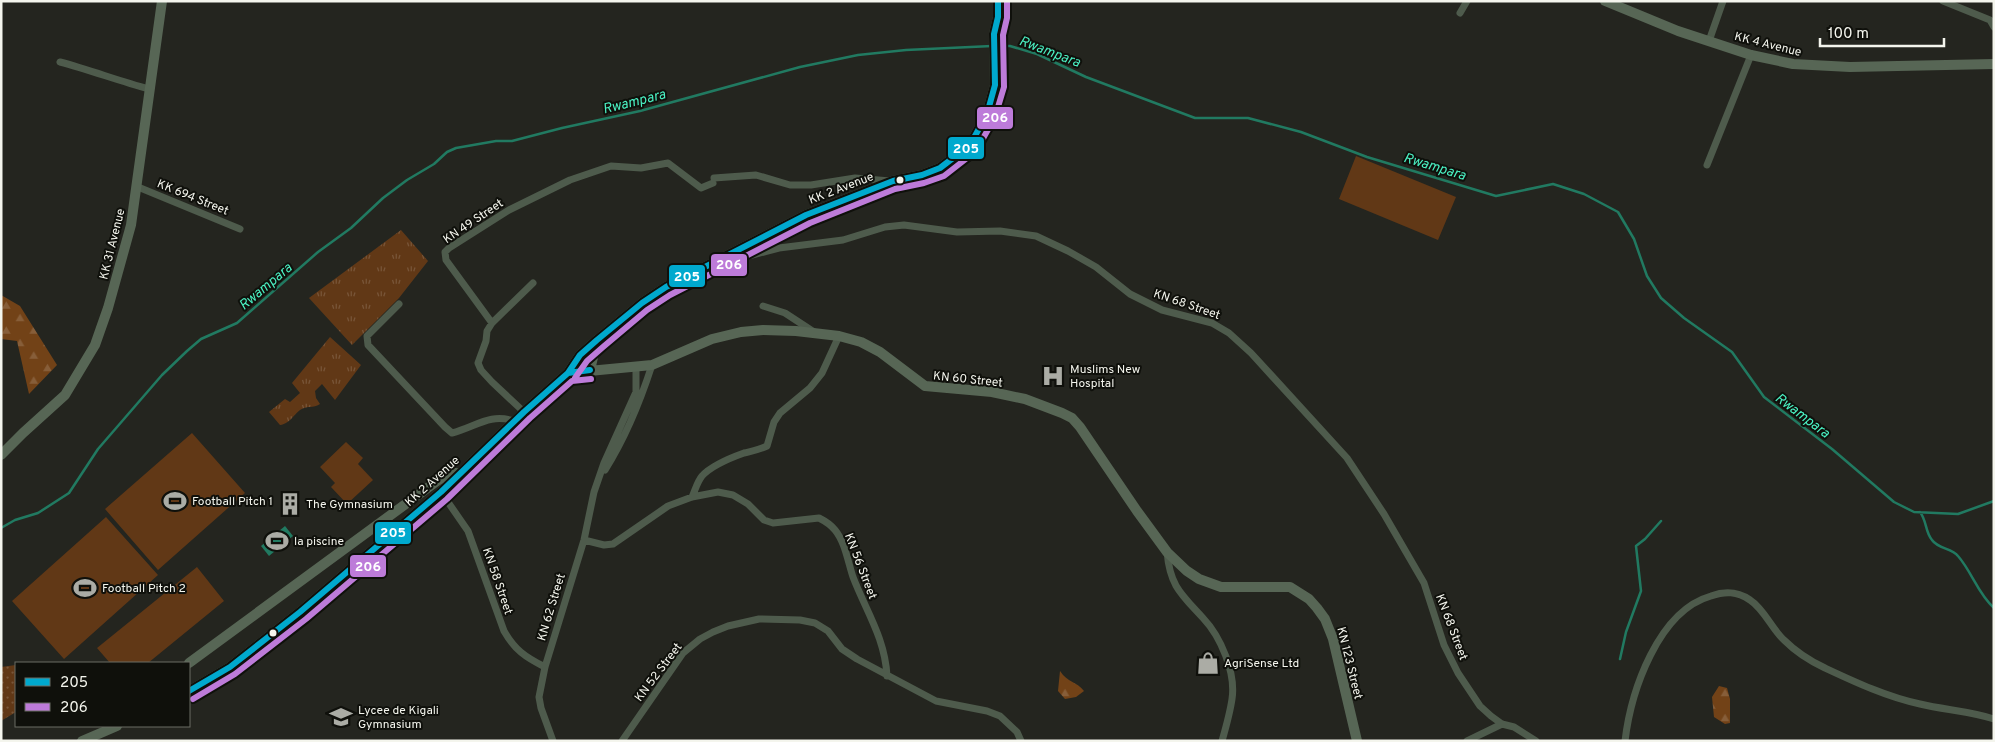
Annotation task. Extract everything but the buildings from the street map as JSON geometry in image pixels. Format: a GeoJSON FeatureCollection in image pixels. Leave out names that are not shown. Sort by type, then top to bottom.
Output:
{"type":"FeatureCollection","features":[{"type":"Feature","properties":{"kind":"main road","name":"KK 31 Avenue"},"geometry":{"type":"LineString","coordinates":[[1,455],[65,395],[95,344],[108,308],[131,225],[138,187],[149,89],[162,1]]}},
{"type":"Feature","properties":{"kind":"main road","name":"KK 2 Avenue"},"geometry":{"type":"LineString","coordinates":[[190,691],[203,685],[247,655],[441,492],[514,421],[568,373],[580,355],[642,303],[666,287],[806,215],[893,181],[922,175],[940,168],[970,145],[987,114],[996,77],[994,34],[998,17],[998,1]]}},
{"type":"Feature","properties":{"kind":"main road","name":"KK 4 Avenue"},"geometry":{"type":"LineString","coordinates":[[1605,1],[1678,31],[1751,54],[1793,64],[1824,67],[1994,64]]}},
{"type":"Feature","properties":{"kind":"main road","name":"KN 60 Street"},"geometry":{"type":"LineString","coordinates":[[590,370],[652,365],[712,339],[741,332],[763,330],[816,334],[839,336],[861,342],[880,352],[924,386],[968,389],[1009,396],[1062,412],[1072,418],[1167,552],[1187,571],[1210,584],[1221,587],[1251,587]]}},
{"type":"Feature","properties":{"kind":"main road"},"geometry":{"type":"LineString","coordinates":[[568,373],[590,370],[597,340]]}},
{"type":"Feature","properties":{"kind":"main road"},"geometry":{"type":"LineString","coordinates":[[190,662],[437,481],[451,472],[460,474]]}},
{"type":"Feature","properties":{"kind":"main road","name":"KN 123 Street"},"geometry":{"type":"LineString","coordinates":[[1251,587],[1290,587],[1309,599],[1325,619],[1333,639],[1357,741]]}},
{"type":"Feature","properties":{"kind":"main road"},"geometry":{"type":"LineString","coordinates":[[82,741],[115,727]]}},
{"type":"Feature","properties":{"kind":"street"},"geometry":{"type":"LineString","coordinates":[[1460,13],[1466,1]]}},
{"type":"Feature","properties":{"kind":"street"},"geometry":{"type":"LineString","coordinates":[[1709,41],[1723,1]]}},
{"type":"Feature","properties":{"kind":"street"},"geometry":{"type":"LineString","coordinates":[[1943,1],[1990,20],[1994,27]]}},
{"type":"Feature","properties":{"kind":"street"},"geometry":{"type":"LineString","coordinates":[[1707,165],[1751,54]]}},
{"type":"Feature","properties":{"kind":"street"},"geometry":{"type":"LineString","coordinates":[[60,62],[149,89]]}},
{"type":"Feature","properties":{"kind":"street","name":"KN 49 Street"},"geometry":{"type":"LineString","coordinates":[[492,323],[446,260],[445,252],[509,210],[570,180],[611,166],[641,168],[668,163],[701,188],[713,181],[756,175],[790,185],[811,185],[854,178],[893,181]]}},
{"type":"Feature","properties":{"kind":"street","name":"KK 694 Street"},"geometry":{"type":"LineString","coordinates":[[138,187],[240,229]]}},
{"type":"Feature","properties":{"kind":"street","name":"KN 68 Street"},"geometry":{"type":"LineString","coordinates":[[698,270],[779,248],[843,240],[885,227],[904,226],[957,232],[1000,231],[1036,236],[1068,250],[1096,267],[1130,294],[1162,310],[1212,322],[1229,333],[1251,353],[1347,458],[1384,514],[1424,583],[1444,645],[1458,673],[1480,706],[1502,724],[1514,727],[1536,741]]}},
{"type":"Feature","properties":{"kind":"street"},"geometry":{"type":"LineString","coordinates":[[524,412],[492,382],[481,370],[478,363],[486,341],[487,331],[492,323],[533,283]]}},
{"type":"Feature","properties":{"kind":"street"},"geometry":{"type":"LineString","coordinates":[[399,304],[367,336],[368,345],[445,427],[452,433],[489,419],[503,418],[514,421]]}},
{"type":"Feature","properties":{"kind":"street"},"geometry":{"type":"LineString","coordinates":[[763,306],[785,313],[816,334]]}},
{"type":"Feature","properties":{"kind":"street"},"geometry":{"type":"LineString","coordinates":[[692,497],[701,477],[718,464],[767,446],[774,422],[780,413],[810,388],[822,373],[839,336]]}},
{"type":"Feature","properties":{"kind":"street","name":"KN 62 Street"},"geometry":{"type":"LineString","coordinates":[[599,479],[618,449],[631,422],[652,365]]}},
{"type":"Feature","properties":{"kind":"street","name":"KN 62 Street"},"geometry":{"type":"LineString","coordinates":[[553,741],[539,697],[545,667],[584,540],[594,492],[604,463],[636,392],[636,367]]}},
{"type":"Feature","properties":{"kind":"street","name":"KN 58 Street"},"geometry":{"type":"LineString","coordinates":[[441,492],[468,532],[508,638],[520,652],[545,667]]}},
{"type":"Feature","properties":{"kind":"street","name":"KN 56 Street"},"geometry":{"type":"LineString","coordinates":[[584,540],[613,544],[668,506],[692,497],[718,492],[733,495],[748,504],[764,520],[774,523],[819,518],[835,530],[841,541],[864,604],[881,640],[886,659],[887,676]]}},
{"type":"Feature","properties":{"kind":"street"},"geometry":{"type":"LineString","coordinates":[[1167,552],[1168,565],[1176,588],[1182,598],[1204,619],[1219,641],[1228,664],[1233,698],[1222,741]]}},
{"type":"Feature","properties":{"kind":"street"},"geometry":{"type":"LineString","coordinates":[[1625,741],[1628,716],[1633,698],[1667,626],[1691,604],[1700,599],[1724,592],[1738,594],[1752,601],[1784,640],[1802,655],[1823,667],[1887,695],[1919,704],[1970,712],[1994,719]]}},
{"type":"Feature","properties":{"kind":"street","name":"KN 52 Street"},"geometry":{"type":"LineString","coordinates":[[622,741],[683,653],[700,639],[728,626],[760,619],[800,620],[815,623],[828,631],[842,649],[887,676],[936,701],[987,711],[1000,716],[1017,732],[1021,741]]}},
{"type":"Feature","properties":{"kind":"street"},"geometry":{"type":"LineString","coordinates":[[1467,741],[1502,724]]}},
{"type":"Feature","properties":{"kind":"green space"},"geometry":{"type":"Polygon","coordinates":[[[1356,156],[1456,197],[1438,240],[1339,199],[1356,156]]]}},
{"type":"Feature","properties":{"kind":"green space"},"geometry":{"type":"Polygon","coordinates":[[[401,230],[428,261],[399,298],[352,345],[309,298],[401,230]]]}},
{"type":"Feature","properties":{"kind":"green space"},"geometry":{"type":"Polygon","coordinates":[[[1,295],[20,306],[57,365],[29,394],[17,341],[1,339],[1,295]]]}},
{"type":"Feature","properties":{"kind":"green space"},"geometry":{"type":"Polygon","coordinates":[[[330,337],[361,365],[335,400],[322,384],[315,391],[316,398],[320,404],[306,407],[287,422],[280,425],[269,412],[285,399],[290,402],[300,393],[292,383],[330,337]]]}},
{"type":"Feature","properties":{"kind":"green space","name":"Football Pitch 1"},"geometry":{"type":"Polygon","coordinates":[[[192,433],[245,493],[158,570],[105,509],[192,433]]]}},
{"type":"Feature","properties":{"kind":"green space"},"geometry":{"type":"Polygon","coordinates":[[[346,442],[363,458],[358,464],[373,480],[347,504],[331,487],[335,483],[320,467],[346,442]]]}},
{"type":"Feature","properties":{"kind":"green space","name":"Football Pitch 2"},"geometry":{"type":"Polygon","coordinates":[[[106,517],[158,575],[64,659],[12,601],[106,517]]]}},
{"type":"Feature","properties":{"kind":"green space"},"geometry":{"type":"Polygon","coordinates":[[[197,567],[224,601],[149,662],[109,662],[97,648],[197,567]]]}},
{"type":"Feature","properties":{"kind":"green space"},"geometry":{"type":"Polygon","coordinates":[[[15,665],[15,713],[1,721],[1,667],[15,665]]]}},
{"type":"Feature","properties":{"kind":"green space"},"geometry":{"type":"Polygon","coordinates":[[[1060,671],[1066,678],[1084,691],[1076,697],[1065,699],[1058,691],[1060,671]]]}},
{"type":"Feature","properties":{"kind":"green space"},"geometry":{"type":"Polygon","coordinates":[[[1719,686],[1727,688],[1730,699],[1730,723],[1725,724],[1714,717],[1712,697],[1719,686]]]}},
{"type":"Feature","properties":{"kind":"shaded area","name":"la piscine"},"geometry":{"type":"Polygon","coordinates":[[[285,526],[293,536],[269,556],[261,546],[285,526]]]}},
{"type":"Feature","properties":{"kind":"waterway","name":"Rwampara"},"geometry":{"type":"LineString","coordinates":[[1,528],[15,520],[38,513],[69,493],[98,449],[162,375],[187,351],[201,339],[237,323],[318,252],[351,228],[383,198],[407,180],[434,164],[447,152],[456,148],[496,141],[512,141],[640,111],[800,67],[858,55],[906,50],[992,46]]}},
{"type":"Feature","properties":{"kind":"waterway","name":"Rwampara"},"geometry":{"type":"LineString","coordinates":[[997,46],[1010,46],[1037,54],[1086,77],[1195,118],[1248,118],[1301,132],[1367,157],[1496,196],[1553,184],[1584,194],[1618,212],[1634,239],[1647,276],[1661,298],[1684,318],[1732,352],[1764,397],[1832,449],[1894,502],[1914,512],[1958,514],[1994,501]]}},
{"type":"Feature","properties":{"kind":"waterway"},"geometry":{"type":"LineString","coordinates":[[1920,512],[1932,540],[1958,556],[1988,602],[1994,608]]}},
{"type":"Feature","properties":{"kind":"waterway"},"geometry":{"type":"LineString","coordinates":[[1620,659],[1626,632],[1641,591],[1636,546],[1661,521]]}},
{"type":"Feature","properties":{"kind":"transit line","name":"205"},"geometry":{"type":"LineString","coordinates":[[568,373],[580,355],[597,340],[642,303],[666,287],[806,215],[893,181],[922,175],[940,168],[970,145],[987,114],[995,85],[994,34],[998,17],[998,1]]}},
{"type":"Feature","properties":{"kind":"transit line","name":"206"},"geometry":{"type":"LineString","coordinates":[[575,378],[587,361],[603,347],[647,310],[670,295],[810,223],[895,189],[924,183],[944,176],[976,151],[995,117],[1004,87],[1003,35],[1007,18],[1007,1]]}},
{"type":"Feature","properties":{"kind":"transit line","name":"205"},"geometry":{"type":"LineString","coordinates":[[190,690],[230,667],[300,612],[441,492],[524,412],[568,373],[590,370]]}},
{"type":"Feature","properties":{"kind":"transit line","name":"206"},"geometry":{"type":"LineString","coordinates":[[193,699],[235,674],[306,619],[447,499],[530,418],[572,381],[591,379]]}},
{"type":"Feature","properties":{"kind":"place","name":"Muslims New Hospital"},"geometry":{"type":"Point","coordinates":[1053,376]}},
{"type":"Feature","properties":{"kind":"place","name":"Football Pitch 1"},"geometry":{"type":"Point","coordinates":[175,501]}},
{"type":"Feature","properties":{"kind":"place","name":"The Gymnasium"},"geometry":{"type":"Point","coordinates":[290,504]}},
{"type":"Feature","properties":{"kind":"place","name":"la piscine"},"geometry":{"type":"Point","coordinates":[277,541]}},
{"type":"Feature","properties":{"kind":"place","name":"Football Pitch 2"},"geometry":{"type":"Point","coordinates":[85,588]}},
{"type":"Feature","properties":{"kind":"place","name":"AgriSense Ltd"},"geometry":{"type":"Point","coordinates":[1208,663]}},
{"type":"Feature","properties":{"kind":"place","name":"Lycee de Kigali Gymnasium"},"geometry":{"type":"Point","coordinates":[341,717]}}]}
